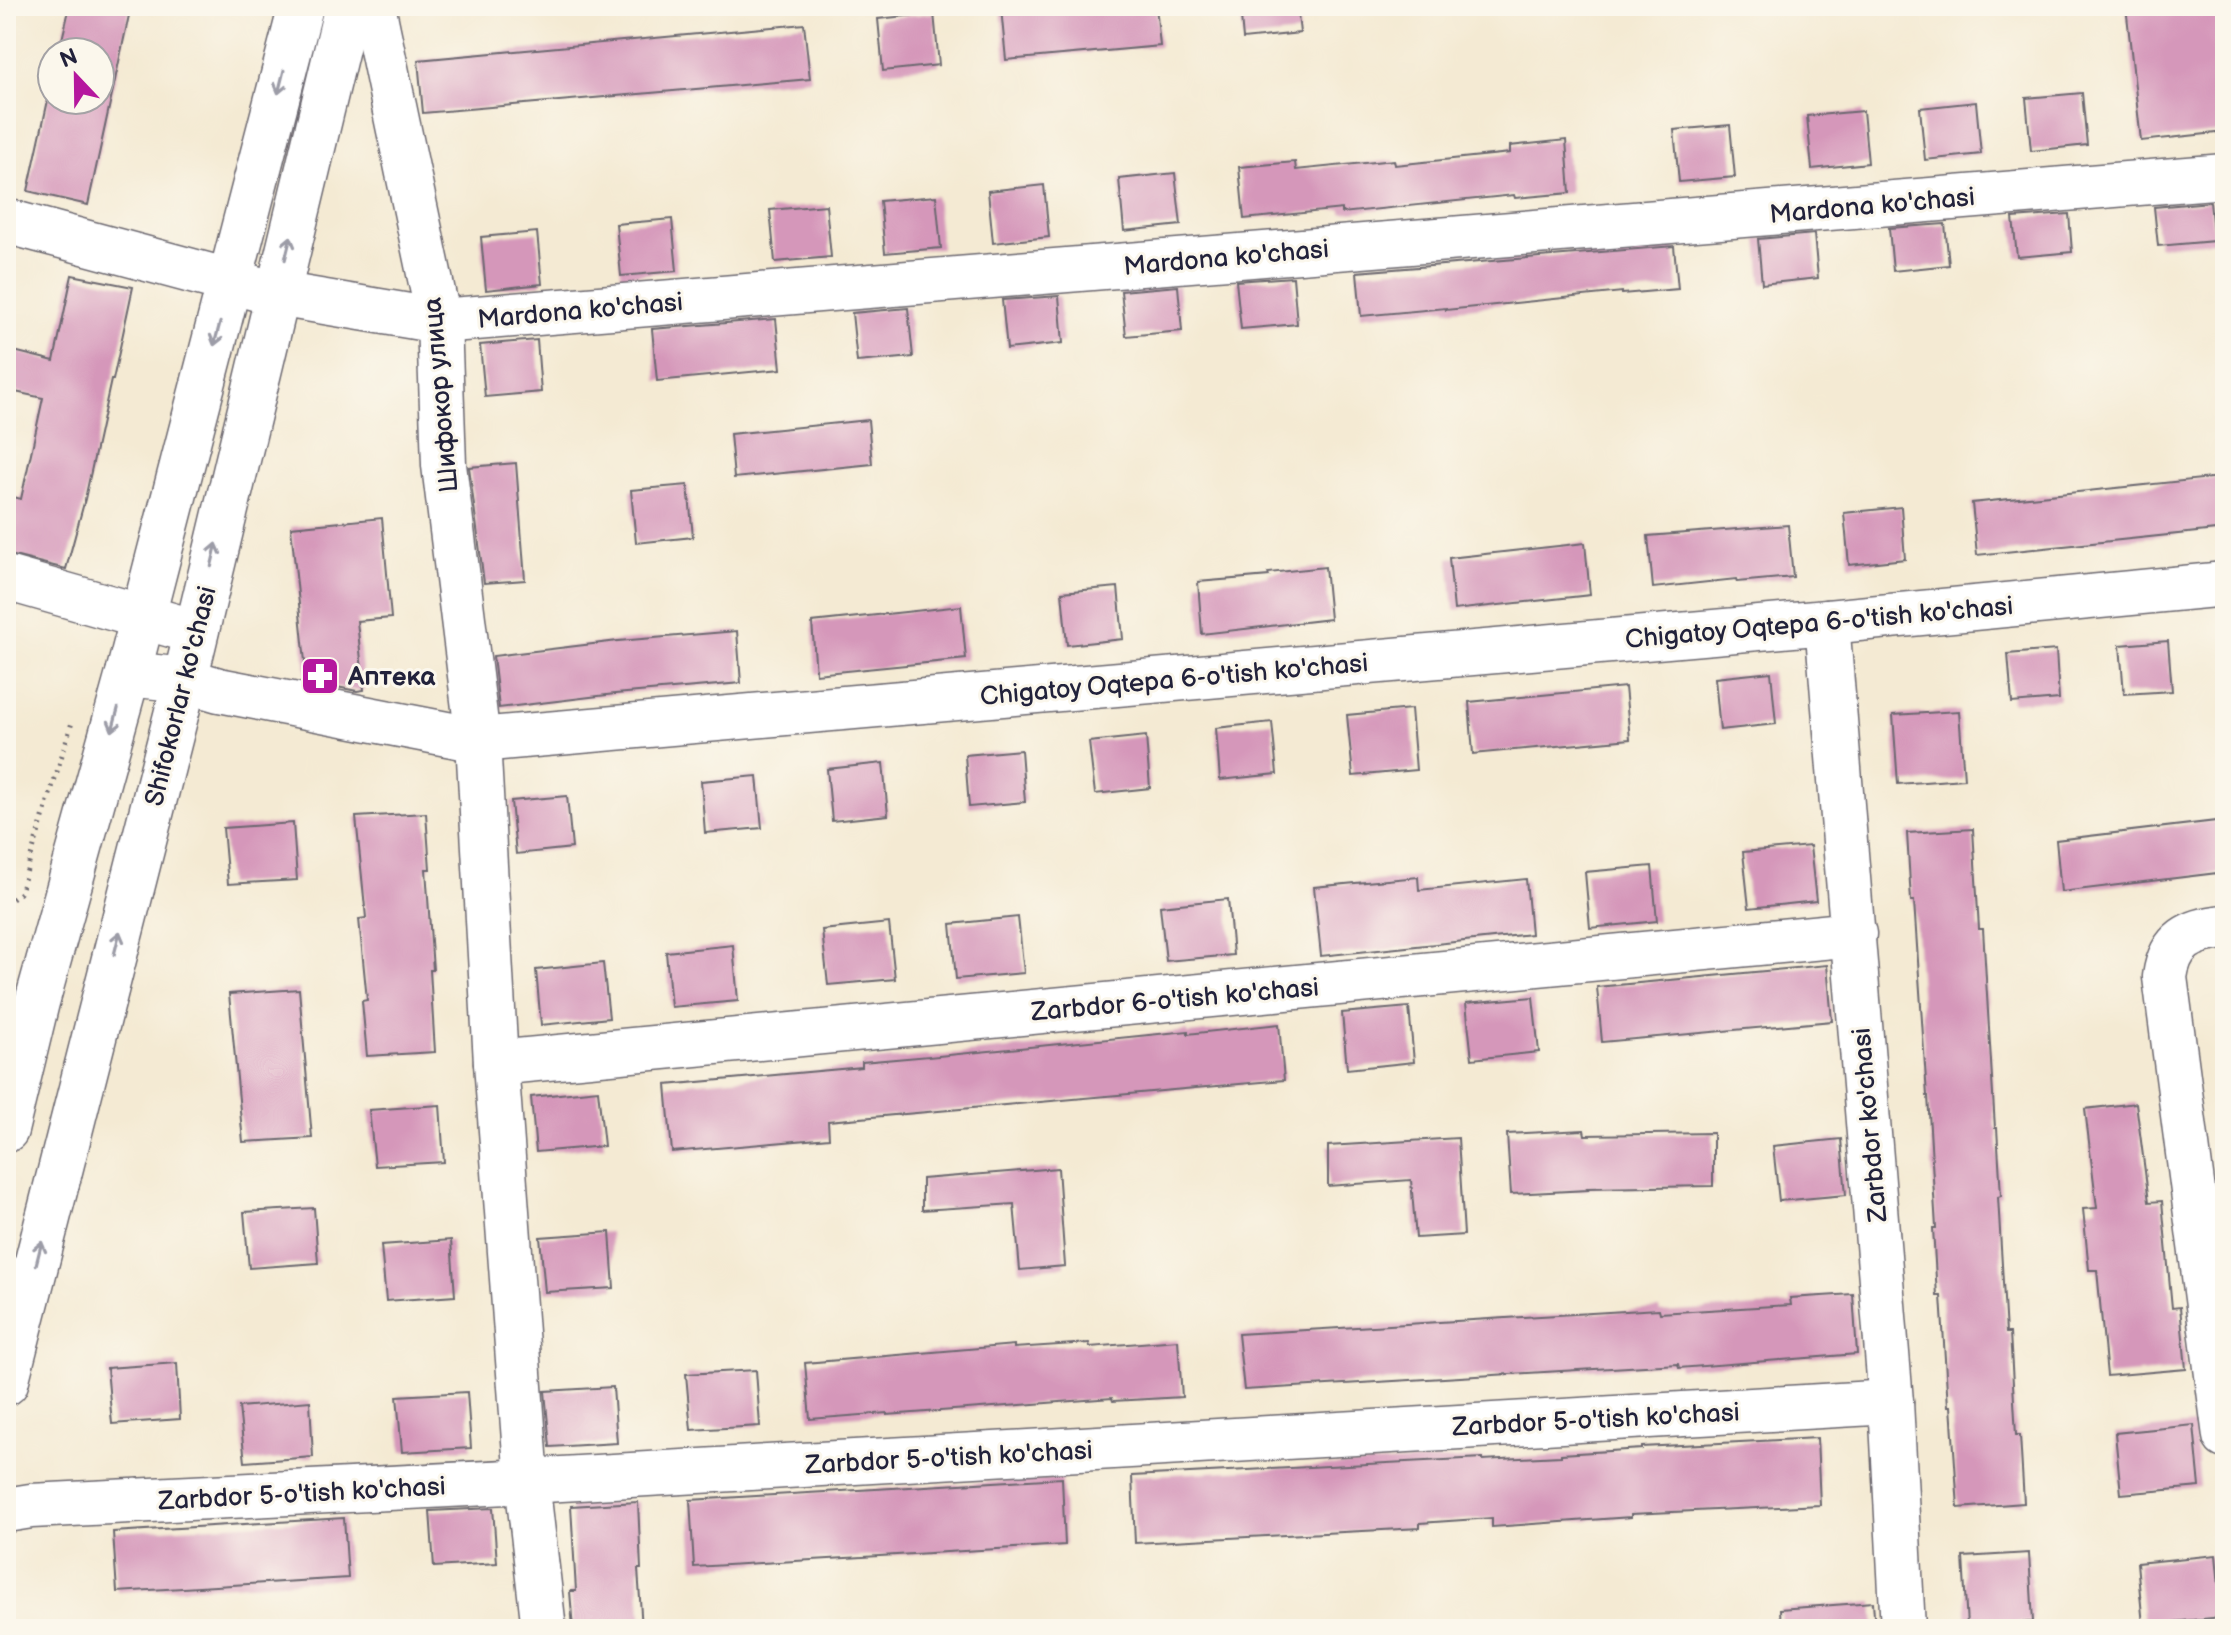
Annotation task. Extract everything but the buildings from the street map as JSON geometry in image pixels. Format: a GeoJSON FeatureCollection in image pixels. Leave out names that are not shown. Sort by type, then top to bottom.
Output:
{"type":"FeatureCollection","features":[{"type":"Feature","properties":{"kind":"street"},"geometry":{"type":"LineString","coordinates":[[6,1130],[22,999],[128,674],[301,6]]}},
{"type":"Feature","properties":{"kind":"street","name":"Shifokorlar ko'chasi"},"geometry":{"type":"LineString","coordinates":[[6,1383],[185,680],[347,6]]}},
{"type":"Feature","properties":{"kind":"street","name":"Шифокор улица"},"geometry":{"type":"LineString","coordinates":[[373,6],[439,321],[444,465],[478,740],[496,1063],[527,1481],[544,1629]]}},
{"type":"Feature","properties":{"kind":"street","name":"Mardona ko'chasi"},"geometry":{"type":"LineString","coordinates":[[6,221],[277,294],[439,321],[2225,176]]}},
{"type":"Feature","properties":{"kind":"street"},"geometry":{"type":"LineString","coordinates":[[6,578],[196,632]]}},
{"type":"Feature","properties":{"kind":"street","name":"Chigatoy Oqtepa 6-o'tish ko'chasi"},"geometry":{"type":"LineString","coordinates":[[128,674],[185,680],[219,690],[478,740],[1827,622],[2225,584]]}},
{"type":"Feature","properties":{"kind":"street","name":"Zarbdor ko'chasi"},"geometry":{"type":"LineString","coordinates":[[1827,622],[1891,1402],[1903,1629]]}},
{"type":"Feature","properties":{"kind":"street"},"geometry":{"type":"LineString","coordinates":[[2225,927],[2200,930],[2182,940],[2171,956],[2165,977],[2225,1436]]}},
{"type":"Feature","properties":{"kind":"street","name":"Zarbdor 6-o'tish ko'chasi"},"geometry":{"type":"LineString","coordinates":[[496,1063],[1854,934]]}},
{"type":"Feature","properties":{"kind":"street"},"geometry":{"type":"LineString","coordinates":[[22,999],[97,1019]]}},
{"type":"Feature","properties":{"kind":"street"},"geometry":{"type":"LineString","coordinates":[[12,1080],[78,1100]]}},
{"type":"Feature","properties":{"kind":"street","name":"Zarbdor 5-o'tish ko'chasi"},"geometry":{"type":"LineString","coordinates":[[6,1510],[31,1506],[527,1481],[1891,1402]]}},
{"type":"Feature","properties":{"kind":"place","name":"Аптека"},"geometry":{"type":"Point","coordinates":[320,676]}}]}
